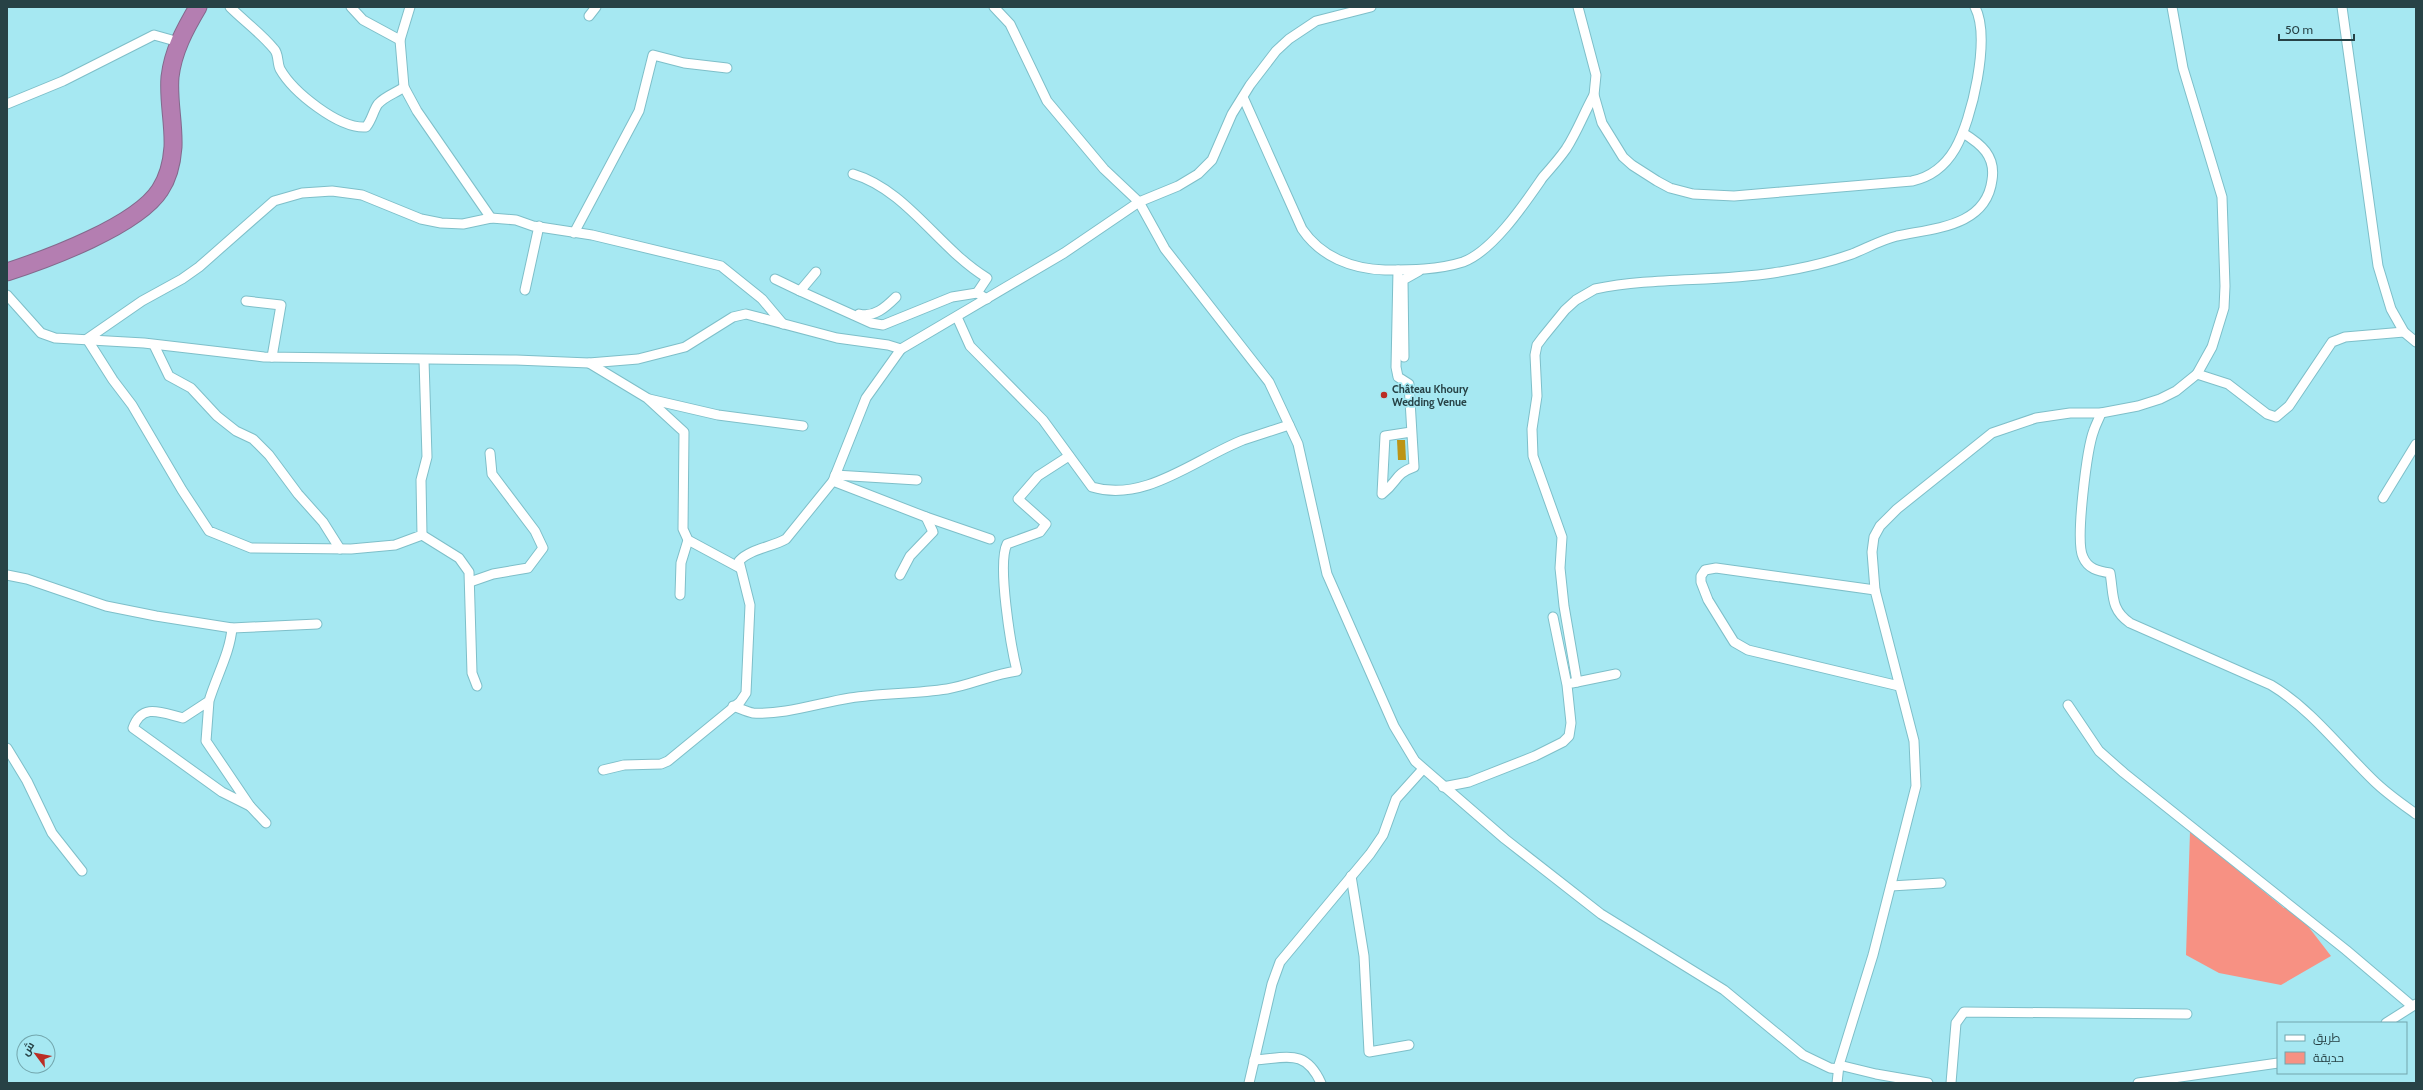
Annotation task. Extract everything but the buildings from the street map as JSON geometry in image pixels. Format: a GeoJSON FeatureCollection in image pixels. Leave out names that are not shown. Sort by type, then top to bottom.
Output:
{"type":"FeatureCollection","features":[{"type":"Feature","properties":{"kind":"highway"},"geometry":{"type":"LineString","coordinates":[[7,272],[37,262],[121,222],[143,209],[161,189],[172,157],[170,77],[179,42],[198,7]]}},
{"type":"Feature","properties":{"kind":"street"},"geometry":{"type":"LineString","coordinates":[[230,7],[276,50],[279,68],[287,78],[318,107],[356,128],[366,127],[372,120],[377,106],[384,98],[393,95],[404,87]]}},
{"type":"Feature","properties":{"kind":"street"},"geometry":{"type":"LineString","coordinates":[[351,7],[364,20],[400,40]]}},
{"type":"Feature","properties":{"kind":"street"},"geometry":{"type":"LineString","coordinates":[[410,7],[400,40],[404,87],[417,111],[450,156],[491,218]]}},
{"type":"Feature","properties":{"kind":"street"},"geometry":{"type":"LineString","coordinates":[[589,16],[596,7]]}},
{"type":"Feature","properties":{"kind":"street"},"geometry":{"type":"LineString","coordinates":[[994,7],[1010,24],[1047,101],[1104,169],[1139,202],[1164,249],[1269,382],[1298,444],[1327,574],[1394,726],[1408,750],[1422,769],[1505,839],[1600,914],[1724,990],[1802,1055],[1830,1068],[1838,1067],[1928,1083]]}},
{"type":"Feature","properties":{"kind":"street"},"geometry":{"type":"LineString","coordinates":[[603,770],[624,765],[661,764],[675,756],[733,706],[740,702],[746,693],[750,605],[739,562],[743,557],[786,538],[834,478],[866,398],[901,349],[957,317],[966,309],[987,299],[1064,254],[1139,202],[1178,186],[1198,174],[1212,160],[1232,114],[1264,65],[1289,39],[1316,21],[1371,7]]}},
{"type":"Feature","properties":{"kind":"street"},"geometry":{"type":"LineString","coordinates":[[1578,7],[1596,75],[1594,95],[1602,123],[1614,145],[1632,165],[1670,188],[1693,194],[1734,196],[1912,181],[1925,178],[1943,164],[1955,150],[1963,133],[1979,73],[1981,44],[1980,19],[1975,7]]}},
{"type":"Feature","properties":{"kind":"street"},"geometry":{"type":"LineString","coordinates":[[1837,1083],[1838,1067],[1873,955],[1916,786],[1914,741],[1875,590],[1872,552],[1874,537],[1880,526],[1897,509],[1987,437],[2002,429],[2036,418],[2070,413],[2101,413],[2138,406],[2160,399],[2176,391],[2197,374],[2212,347],[2224,308],[2224,216],[2222,197],[2213,161],[2183,68],[2172,7]]}},
{"type":"Feature","properties":{"kind":"street"},"geometry":{"type":"LineString","coordinates":[[2342,7],[2378,266],[2385,296],[2404,332],[2416,342]]}},
{"type":"Feature","properties":{"kind":"street"},"geometry":{"type":"LineString","coordinates":[[7,104],[70,78],[154,35],[179,42]]}},
{"type":"Feature","properties":{"kind":"street"},"geometry":{"type":"LineString","coordinates":[[574,233],[639,111],[653,55],[684,63],[727,68]]}},
{"type":"Feature","properties":{"kind":"street"},"geometry":{"type":"LineString","coordinates":[[1243,97],[1302,229],[1311,242],[1340,261],[1372,270],[1420,270],[1463,262],[1476,255],[1497,236],[1522,208],[1566,148],[1594,95]]}},
{"type":"Feature","properties":{"kind":"street"},"geometry":{"type":"LineString","coordinates":[[1577,682],[1563,599],[1560,561],[1562,537],[1536,471],[1531,445],[1538,396],[1535,354],[1537,345],[1542,337],[1576,300],[1595,289],[1773,273],[1828,260],[1896,236],[1933,230],[1967,218],[1988,198],[1993,178],[1990,154],[1982,146],[1963,133]]}},
{"type":"Feature","properties":{"kind":"street"},"geometry":{"type":"LineString","coordinates":[[775,279],[857,318],[883,325],[952,297],[977,292],[986,278],[965,265],[942,240],[887,190],[867,178],[853,174]]}},
{"type":"Feature","properties":{"kind":"street"},"geometry":{"type":"LineString","coordinates":[[87,339],[142,301],[182,279],[264,208],[287,195],[332,191],[362,195],[421,219],[441,224],[464,224],[491,218],[592,235],[721,266],[762,299],[784,325]]}},
{"type":"Feature","properties":{"kind":"street"},"geometry":{"type":"LineString","coordinates":[[525,290],[539,226]]}},
{"type":"Feature","properties":{"kind":"street"},"geometry":{"type":"LineString","coordinates":[[1398,270],[1396,367],[1398,377],[1409,384],[1414,467],[1401,472],[1391,487],[1382,494],[1385,436],[1411,432]]}},
{"type":"Feature","properties":{"kind":"street"},"geometry":{"type":"LineString","coordinates":[[1404,357],[1403,280],[1420,270]]}},
{"type":"Feature","properties":{"kind":"street"},"geometry":{"type":"LineString","coordinates":[[800,291],[816,272]]}},
{"type":"Feature","properties":{"kind":"street"},"geometry":{"type":"LineString","coordinates":[[977,292],[987,299]]}},
{"type":"Feature","properties":{"kind":"street"},"geometry":{"type":"LineString","coordinates":[[7,295],[41,333],[55,338],[87,339],[154,345],[272,358],[516,360],[590,363],[638,359],[685,346],[741,314],[754,314],[784,325],[837,338],[888,345],[901,349]]}},
{"type":"Feature","properties":{"kind":"street"},"geometry":{"type":"LineString","coordinates":[[857,318],[859,314],[865,316],[876,313],[896,297]]}},
{"type":"Feature","properties":{"kind":"street"},"geometry":{"type":"LineString","coordinates":[[246,301],[281,305],[272,358]]}},
{"type":"Feature","properties":{"kind":"street"},"geometry":{"type":"LineString","coordinates":[[957,317],[970,346],[1025,400],[1092,487],[1123,491],[1142,487],[1242,441],[1289,426]]}},
{"type":"Feature","properties":{"kind":"street"},"geometry":{"type":"LineString","coordinates":[[2197,374],[2234,388],[2267,414],[2276,417],[2289,406],[2332,342],[2345,338],[2389,332],[2404,332]]}},
{"type":"Feature","properties":{"kind":"street"},"geometry":{"type":"LineString","coordinates":[[87,339],[113,380],[132,405],[182,490],[209,531],[251,548],[340,549],[395,545],[422,535]]}},
{"type":"Feature","properties":{"kind":"street"},"geometry":{"type":"LineString","coordinates":[[154,345],[169,376],[191,388],[217,416],[236,431],[253,439],[269,455],[298,494],[323,522],[340,549]]}},
{"type":"Feature","properties":{"kind":"street"},"geometry":{"type":"LineString","coordinates":[[422,535],[421,480],[427,457],[424,360]]}},
{"type":"Feature","properties":{"kind":"street"},"geometry":{"type":"LineString","coordinates":[[590,363],[647,398],[684,432],[683,529],[688,540],[740,568]]}},
{"type":"Feature","properties":{"kind":"street"},"geometry":{"type":"LineString","coordinates":[[647,398],[718,415],[803,426]]}},
{"type":"Feature","properties":{"kind":"street"},"geometry":{"type":"LineString","coordinates":[[2101,413],[2090,446],[2083,497],[2080,551],[2088,564],[2095,570],[2110,573],[2114,605],[2119,616],[2130,623],[2271,685],[2286,694],[2301,706],[2374,781],[2416,814]]}},
{"type":"Feature","properties":{"kind":"street"},"geometry":{"type":"LineString","coordinates":[[2383,498],[2416,444]]}},
{"type":"Feature","properties":{"kind":"street"},"geometry":{"type":"LineString","coordinates":[[470,582],[493,574],[528,568],[543,548],[535,531],[492,474],[490,453]]}},
{"type":"Feature","properties":{"kind":"street"},"geometry":{"type":"LineString","coordinates":[[733,706],[753,713],[817,706],[859,697],[890,693],[909,694],[948,689],[974,683],[1001,673],[1018,670],[1012,652],[1003,569],[1006,548],[1007,544],[1040,532],[1046,524],[1018,499],[1038,476],[1069,456]]}},
{"type":"Feature","properties":{"kind":"street"},"geometry":{"type":"LineString","coordinates":[[834,478],[917,480]]}},
{"type":"Feature","properties":{"kind":"street"},"geometry":{"type":"LineString","coordinates":[[834,478],[926,517],[990,539]]}},
{"type":"Feature","properties":{"kind":"street"},"geometry":{"type":"LineString","coordinates":[[900,575],[910,556],[933,532],[926,517]]}},
{"type":"Feature","properties":{"kind":"street"},"geometry":{"type":"LineString","coordinates":[[422,535],[459,558],[470,572],[472,674],[477,686]]}},
{"type":"Feature","properties":{"kind":"street"},"geometry":{"type":"LineString","coordinates":[[680,595],[680,563],[688,540]]}},
{"type":"Feature","properties":{"kind":"street"},"geometry":{"type":"LineString","coordinates":[[1875,590],[1716,568],[1705,570],[1701,576],[1701,582],[1708,600],[1734,642],[1748,650],[1899,686]]}},
{"type":"Feature","properties":{"kind":"street"},"geometry":{"type":"LineString","coordinates":[[7,575],[40,583],[106,606],[156,616],[232,628],[317,624]]}},
{"type":"Feature","properties":{"kind":"street"},"geometry":{"type":"LineString","coordinates":[[1443,787],[1469,782],[1535,756],[1563,742],[1569,736],[1571,729],[1567,685],[1553,618]]}},
{"type":"Feature","properties":{"kind":"street"},"geometry":{"type":"LineString","coordinates":[[232,628],[229,647],[215,679],[209,701],[206,741],[250,806],[266,822]]}},
{"type":"Feature","properties":{"kind":"street"},"geometry":{"type":"LineString","coordinates":[[1567,685],[1616,674]]}},
{"type":"Feature","properties":{"kind":"street"},"geometry":{"type":"LineString","coordinates":[[209,701],[183,718],[155,711],[144,712],[136,720],[133,728],[222,792],[250,806]]}},
{"type":"Feature","properties":{"kind":"street"},"geometry":{"type":"LineString","coordinates":[[2068,705],[2099,751],[2124,774],[2414,1005],[2388,1022]]}},
{"type":"Feature","properties":{"kind":"street"},"geometry":{"type":"LineString","coordinates":[[7,748],[26,781],[52,833],[82,871]]}},
{"type":"Feature","properties":{"kind":"street"},"geometry":{"type":"LineString","coordinates":[[1249,1083],[1272,984],[1280,962],[1383,835],[1396,799],[1422,769]]}},
{"type":"Feature","properties":{"kind":"street"},"geometry":{"type":"LineString","coordinates":[[1351,876],[1364,956],[1369,1052],[1409,1045]]}},
{"type":"Feature","properties":{"kind":"street"},"geometry":{"type":"LineString","coordinates":[[1891,886],[1941,883]]}},
{"type":"Feature","properties":{"kind":"street"},"geometry":{"type":"LineString","coordinates":[[1951,1083],[1956,1023],[1964,1012],[2187,1014]]}},
{"type":"Feature","properties":{"kind":"street"},"geometry":{"type":"LineString","coordinates":[[1254,1060],[1303,1058],[1312,1065],[1321,1083]]}},
{"type":"Feature","properties":{"kind":"street"},"geometry":{"type":"LineString","coordinates":[[2138,1083],[2277,1063]]}},
{"type":"Feature","properties":{"kind":"green space"},"geometry":{"type":"Polygon","coordinates":[[[2190,831],[2284,908],[2294,908],[2331,956],[2281,985],[2219,973],[2186,955],[2190,831]]]}},
{"type":"Feature","properties":{"kind":"shaded area"},"geometry":{"type":"Polygon","coordinates":[[[1397,440],[1405,440],[1406,460],[1398,460],[1397,440]]]}},
{"type":"Feature","properties":{"kind":"place","name":"Château Khoury Wedding Venue"},"geometry":{"type":"Point","coordinates":[1384,395]}}]}
